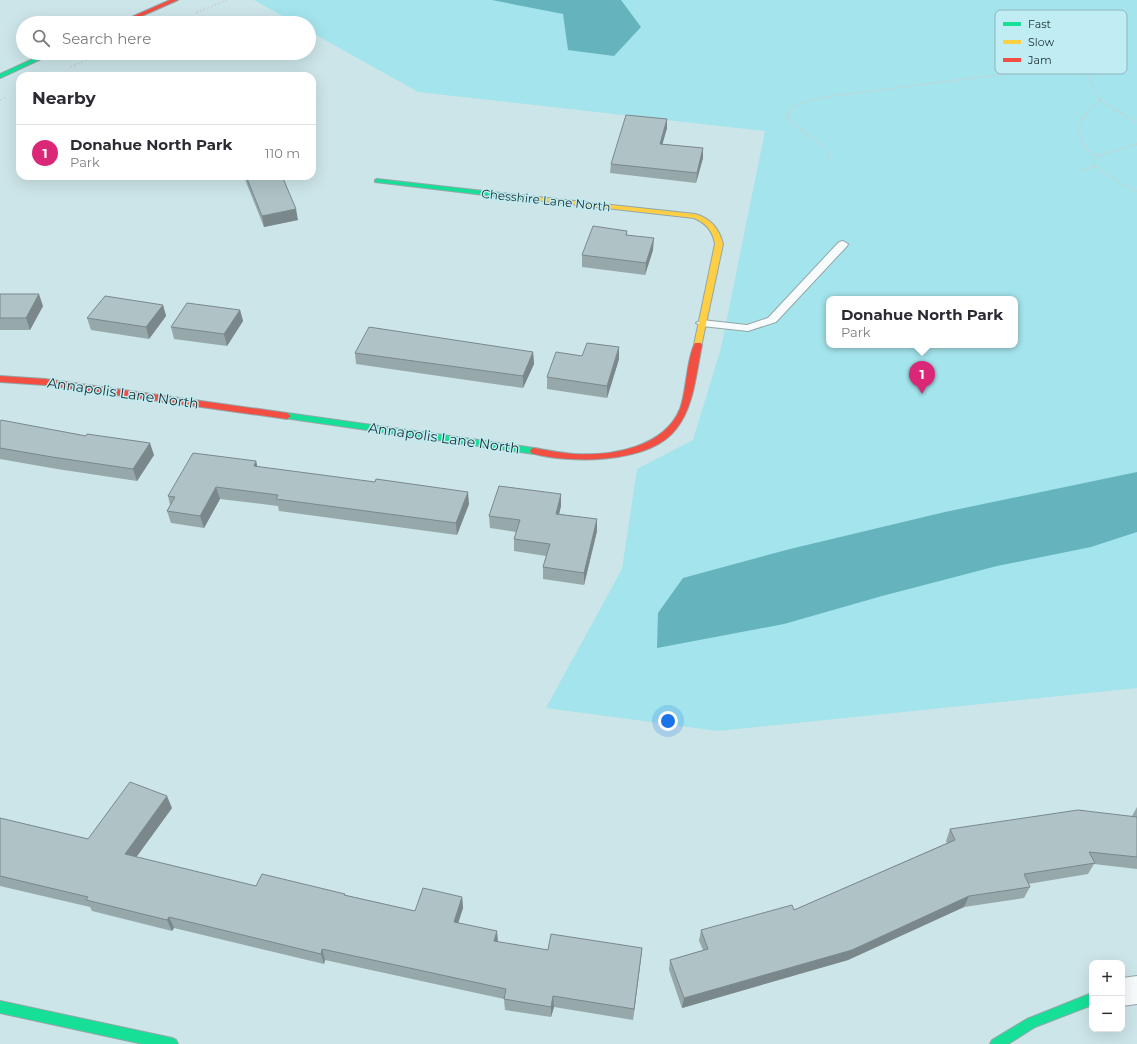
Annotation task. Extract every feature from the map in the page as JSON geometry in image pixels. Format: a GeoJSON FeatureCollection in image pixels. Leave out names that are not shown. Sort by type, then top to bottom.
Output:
{"type":"FeatureCollection","features":[{"type":"Feature","properties":{"kind":"street"},"geometry":{"type":"LineString","coordinates":[[135,16],[166,1]]}},
{"type":"Feature","properties":{"kind":"street"},"geometry":{"type":"LineString","coordinates":[[0,76],[35,60]]}},
{"type":"Feature","properties":{"kind":"street","name":"Chesshire Lane North"},"geometry":{"type":"LineString","coordinates":[[377,181],[695,216],[705,220],[712,226]]}},
{"type":"Feature","properties":{"kind":"street","name":"Annapolis Lane North"},"geometry":{"type":"LineString","coordinates":[[0,379],[45,382],[574,457],[601,457],[630,452],[656,442],[673,427],[684,409],[719,244],[719,234],[712,226]]}},
{"type":"Feature","properties":{"kind":"street"},"geometry":{"type":"LineString","coordinates":[[1125,992],[1137,990]]}},
{"type":"Feature","properties":{"kind":"street"},"geometry":{"type":"LineString","coordinates":[[996,1044],[1031,1023],[1089,1000]]}},
{"type":"Feature","properties":{"kind":"street"},"geometry":{"type":"LineString","coordinates":[[0,1007],[172,1044]]}},
{"type":"Feature","properties":{"kind":"lane"},"geometry":{"type":"LineString","coordinates":[[702,323],[748,328],[772,320],[843,244]]}},
{"type":"Feature","properties":{"kind":"path"},"geometry":{"type":"LineString","coordinates":[[194,13],[227,0]]}},
{"type":"Feature","properties":{"kind":"path"},"geometry":{"type":"LineString","coordinates":[[64,70],[87,60]]}},
{"type":"Feature","properties":{"kind":"path"},"geometry":{"type":"LineString","coordinates":[[828,161],[829,154],[824,147],[786,118],[788,111],[793,106],[825,99],[1010,74]]}},
{"type":"Feature","properties":{"kind":"path"},"geometry":{"type":"LineString","coordinates":[[1086,74],[1100,100],[1137,123]]}},
{"type":"Feature","properties":{"kind":"path"},"geometry":{"type":"LineString","coordinates":[[1100,100],[1088,109],[1081,120],[1078,135],[1088,151],[1097,156],[1137,144]]}},
{"type":"Feature","properties":{"kind":"path"},"geometry":{"type":"LineString","coordinates":[[1097,156],[1095,161],[1096,166],[1121,184],[1137,191]]}},
{"type":"Feature","properties":{"kind":"path"},"geometry":{"type":"LineString","coordinates":[[1081,171],[1096,166]]}},
{"type":"Feature","properties":{"kind":"shaded area"},"geometry":{"type":"Polygon","coordinates":[[[254,0],[1137,0],[1137,688],[718,731],[546,708],[622,569],[637,469],[693,440],[721,348],[765,131],[418,92],[316,35],[316,16],[283,16],[254,0]]]}},
{"type":"Feature","properties":{"kind":"shaded area"},"geometry":{"type":"Polygon","coordinates":[[[492,0],[621,0],[641,27],[614,56],[568,50],[563,14],[492,0]]]}},
{"type":"Feature","properties":{"kind":"shaded area"},"geometry":{"type":"Polygon","coordinates":[[[1137,472],[1137,532],[1091,547],[997,566],[882,596],[784,624],[657,648],[658,613],[683,578],[790,549],[945,512],[1137,472]]]}},
{"type":"Feature","properties":{"kind":"building"},"geometry":{"type":"Polygon","coordinates":[[[626,115],[667,119],[660,144],[703,148],[697,173],[611,164],[626,115]]]}},
{"type":"Feature","properties":{"kind":"building"},"geometry":{"type":"Polygon","coordinates":[[[248,180],[284,180],[296,209],[262,216],[248,180]]]}},
{"type":"Feature","properties":{"kind":"building"},"geometry":{"type":"Polygon","coordinates":[[[593,226],[627,231],[626,235],[654,238],[646,263],[582,255],[593,226]]]}},
{"type":"Feature","properties":{"kind":"building"},"geometry":{"type":"Polygon","coordinates":[[[0,294],[39,294],[26,318],[0,318],[0,294]]]}},
{"type":"Feature","properties":{"kind":"building"},"geometry":{"type":"Polygon","coordinates":[[[105,296],[163,305],[146,327],[87,318],[105,296]]]}},
{"type":"Feature","properties":{"kind":"building"},"geometry":{"type":"Polygon","coordinates":[[[187,303],[240,310],[224,334],[171,327],[187,303]]]}},
{"type":"Feature","properties":{"kind":"building"},"geometry":{"type":"Polygon","coordinates":[[[369,327],[533,352],[523,376],[355,353],[369,327]]]}},
{"type":"Feature","properties":{"kind":"building"},"geometry":{"type":"Polygon","coordinates":[[[587,343],[619,347],[607,386],[547,377],[556,352],[582,356],[587,343]]]}},
{"type":"Feature","properties":{"kind":"building"},"geometry":{"type":"Polygon","coordinates":[[[1,420],[86,436],[87,434],[150,443],[133,469],[52,457],[0,448],[1,420]]]}},
{"type":"Feature","properties":{"kind":"building"},"geometry":{"type":"Polygon","coordinates":[[[193,453],[256,461],[254,466],[375,482],[376,479],[468,492],[456,523],[276,499],[278,495],[216,487],[200,516],[167,511],[175,497],[168,496],[193,453]]]}},
{"type":"Feature","properties":{"kind":"building"},"geometry":{"type":"Polygon","coordinates":[[[499,486],[561,494],[556,514],[597,519],[584,573],[543,567],[550,544],[514,539],[520,520],[489,516],[499,486]]]}},
{"type":"Feature","properties":{"kind":"building"},"geometry":{"type":"Polygon","coordinates":[[[130,782],[167,796],[125,854],[256,886],[262,874],[415,911],[423,888],[462,897],[454,922],[497,931],[494,941],[548,950],[551,934],[642,948],[634,1009],[553,996],[551,1007],[504,999],[506,989],[322,949],[321,954],[169,917],[167,920],[86,900],[88,897],[0,876],[0,818],[88,839],[130,782]]]}},
{"type":"Feature","properties":{"kind":"building"},"geometry":{"type":"Polygon","coordinates":[[[1078,810],[1137,817],[1137,857],[1089,852],[1095,863],[1024,874],[1030,887],[969,896],[852,950],[684,998],[670,960],[708,949],[701,930],[792,905],[794,910],[955,840],[950,829],[1078,810]]]}},
{"type":"Feature","properties":{"kind":"traffic: fast"},"geometry":{"type":"LineString","coordinates":[[0,76],[35,60]]}},
{"type":"Feature","properties":{"kind":"traffic: fast"},"geometry":{"type":"LineString","coordinates":[[377,181],[528,198]]}},
{"type":"Feature","properties":{"kind":"traffic: fast"},"geometry":{"type":"LineString","coordinates":[[287,416],[534,451]]}},
{"type":"Feature","properties":{"kind":"traffic: fast"},"geometry":{"type":"LineString","coordinates":[[996,1044],[1031,1023],[1089,1000]]}},
{"type":"Feature","properties":{"kind":"traffic: fast"},"geometry":{"type":"LineString","coordinates":[[0,1007],[172,1044]]}},
{"type":"Feature","properties":{"kind":"traffic: slow"},"geometry":{"type":"LineString","coordinates":[[528,198],[695,216],[712,226],[719,244],[698,345]]}},
{"type":"Feature","properties":{"kind":"traffic: jam"},"geometry":{"type":"LineString","coordinates":[[137,16],[175,0]]}},
{"type":"Feature","properties":{"kind":"traffic: jam"},"geometry":{"type":"LineString","coordinates":[[534,451],[574,457],[614,455],[640,449],[663,437],[673,428],[684,409],[698,345]]}},
{"type":"Feature","properties":{"kind":"traffic: jam"},"geometry":{"type":"LineString","coordinates":[[0,379],[45,382],[287,416]]}},
{"type":"Feature","properties":{"kind":"place","name":"Donahue North Park"},"geometry":{"type":"Point","coordinates":[922,394]}}]}
